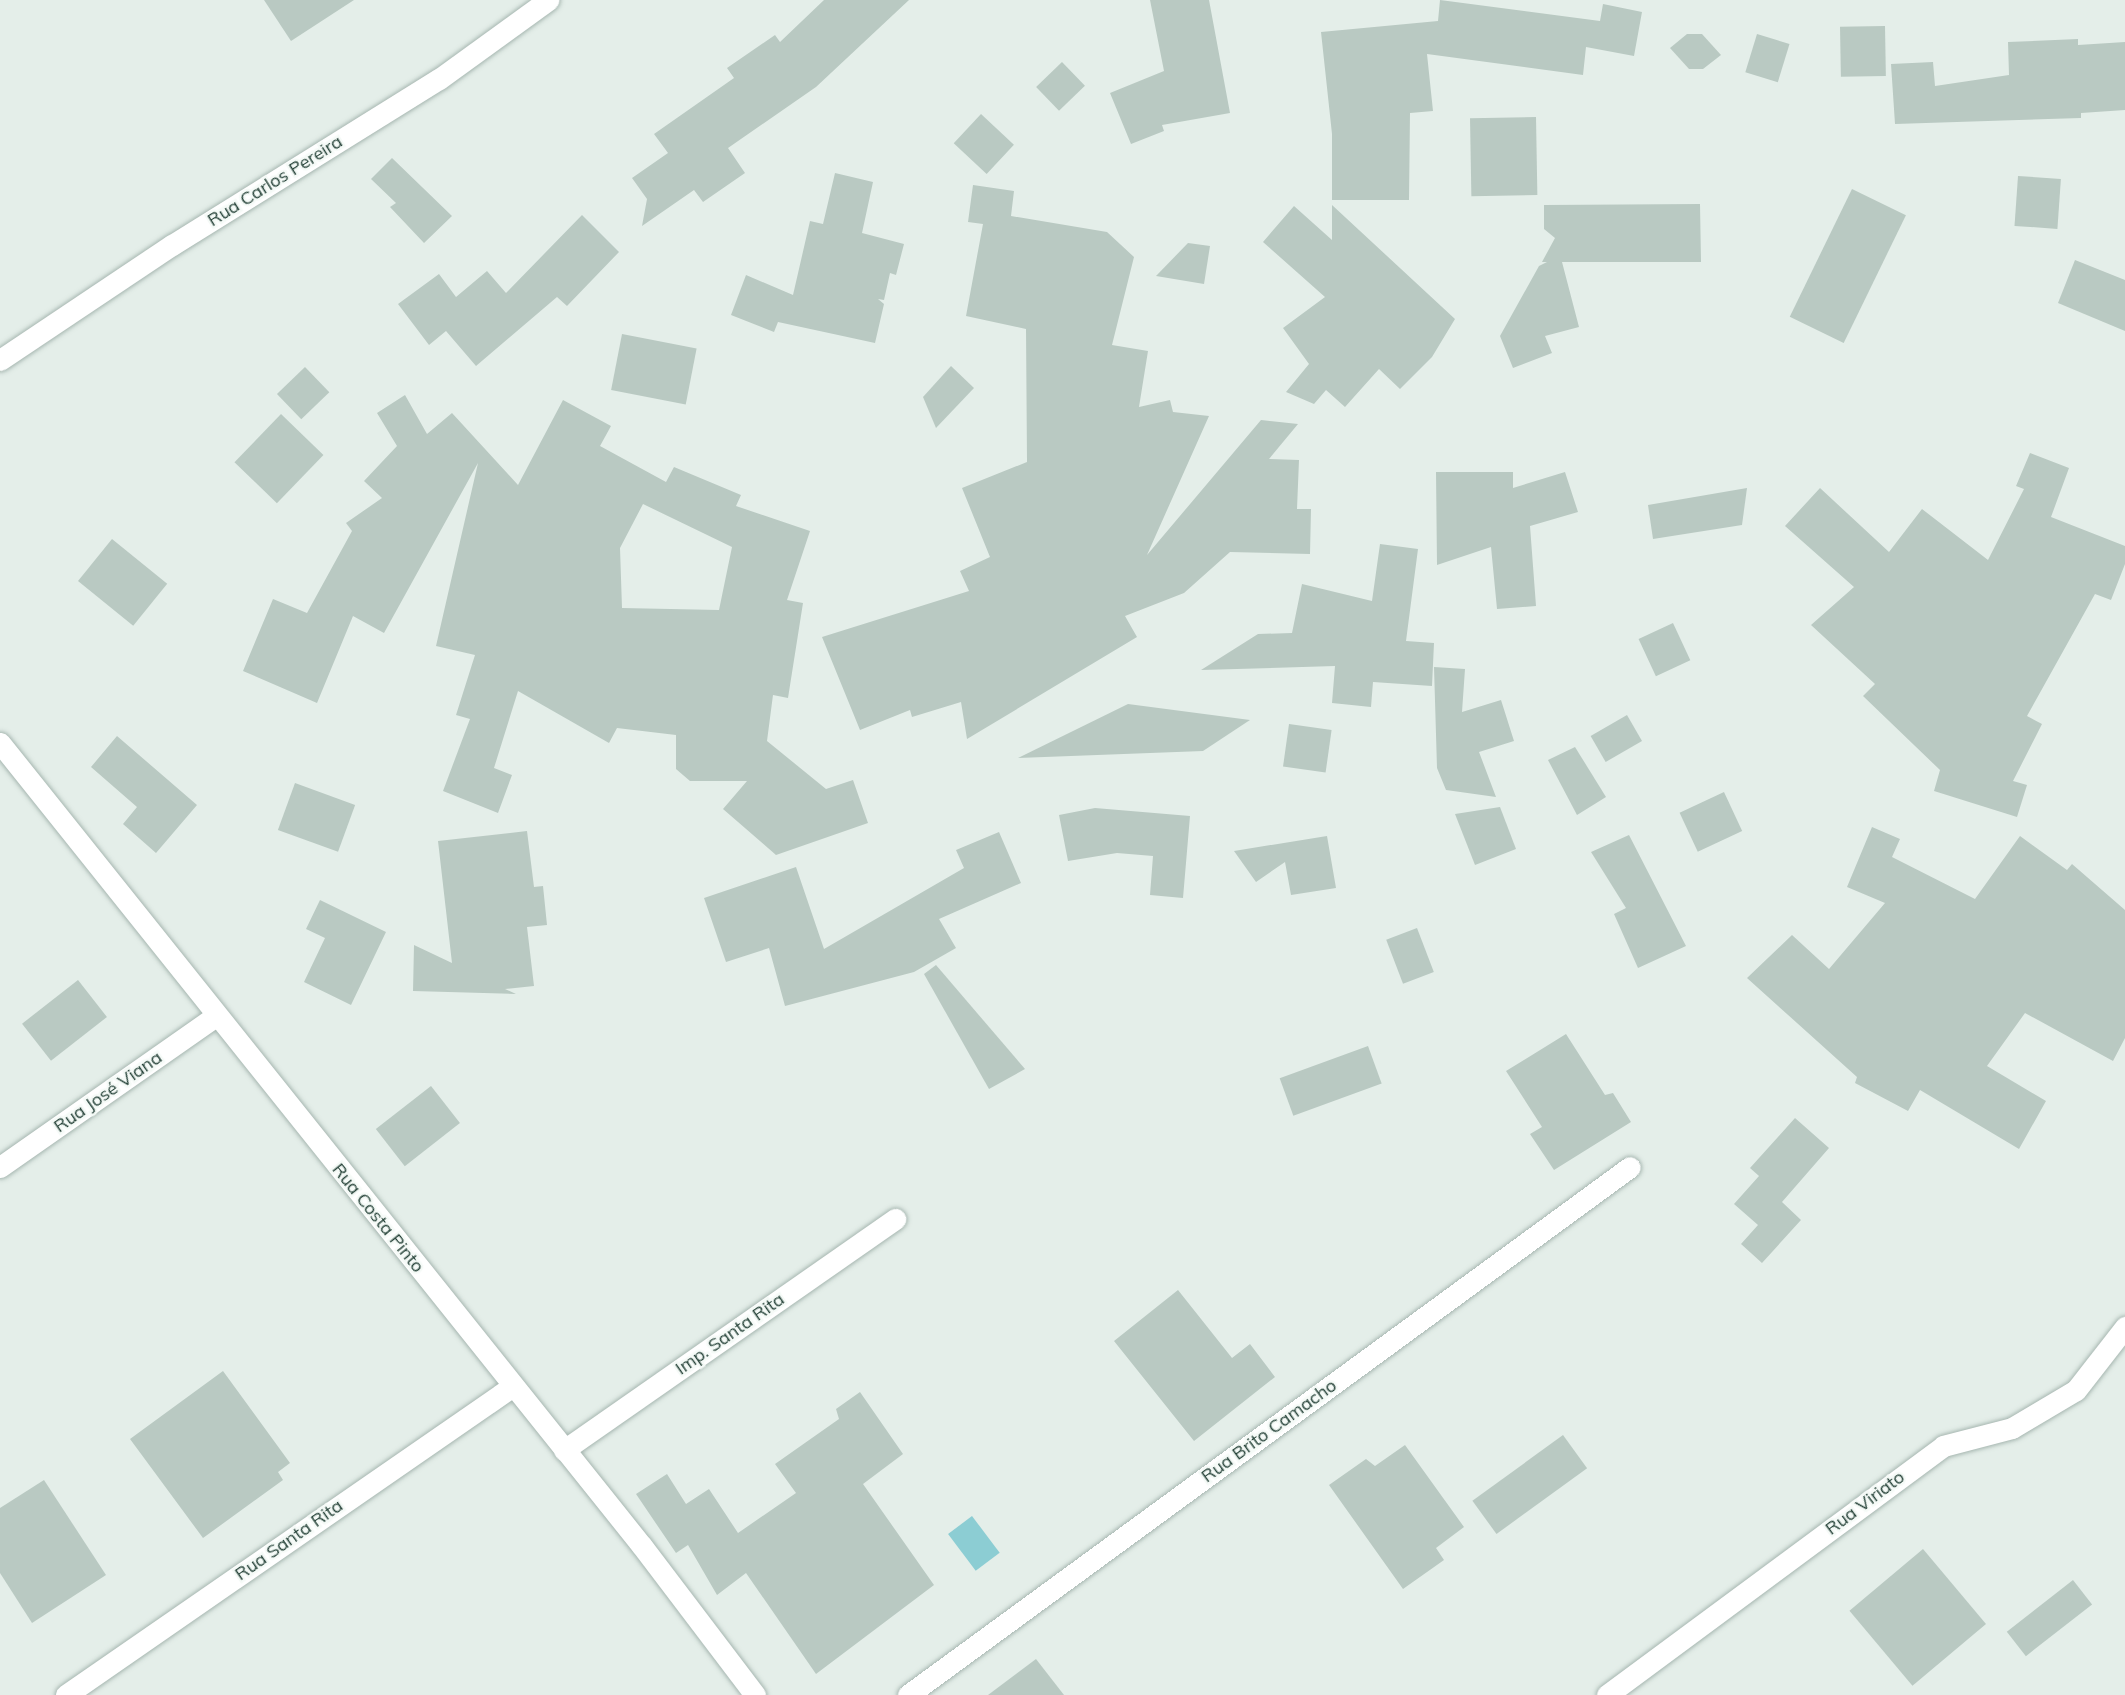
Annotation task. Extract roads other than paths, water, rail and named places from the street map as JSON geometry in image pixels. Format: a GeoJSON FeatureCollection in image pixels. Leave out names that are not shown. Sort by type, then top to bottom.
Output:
{"type":"FeatureCollection","features":[{"type":"Feature","properties":{"kind":"street","name":"Rua Carlos Pereira"},"geometry":{"type":"LineString","coordinates":[[0,360],[172,245],[439,79],[548,0]]}},
{"type":"Feature","properties":{"kind":"street","name":"Rua Costa Pinto"},"geometry":{"type":"LineString","coordinates":[[0,743],[564,1450],[755,1695]]}},
{"type":"Feature","properties":{"kind":"street","name":"Rua José Viana"},"geometry":{"type":"LineString","coordinates":[[0,1167],[216,1016]]}},
{"type":"Feature","properties":{"kind":"street","name":"Rua Brito Camacho"},"geometry":{"type":"LineString","coordinates":[[908,1695],[1630,1167]]}},
{"type":"Feature","properties":{"kind":"street","name":"Imp. Santa Rita"},"geometry":{"type":"LineString","coordinates":[[564,1450],[895,1219]]}},
{"type":"Feature","properties":{"kind":"street","name":"Rua Viriato"},"geometry":{"type":"LineString","coordinates":[[1606,1695],[1943,1446],[2012,1428],[2076,1390],[2125,1327]]}},
{"type":"Feature","properties":{"kind":"street","name":"Rua Santa Rita"},"geometry":{"type":"LineString","coordinates":[[66,1695],[513,1386]]}},
{"type":"Feature","properties":{"kind":"water"},"geometry":{"type":"Polygon","coordinates":[[[972,1516],[1000,1553],[976,1571],[948,1534],[972,1516]]]}}]}
